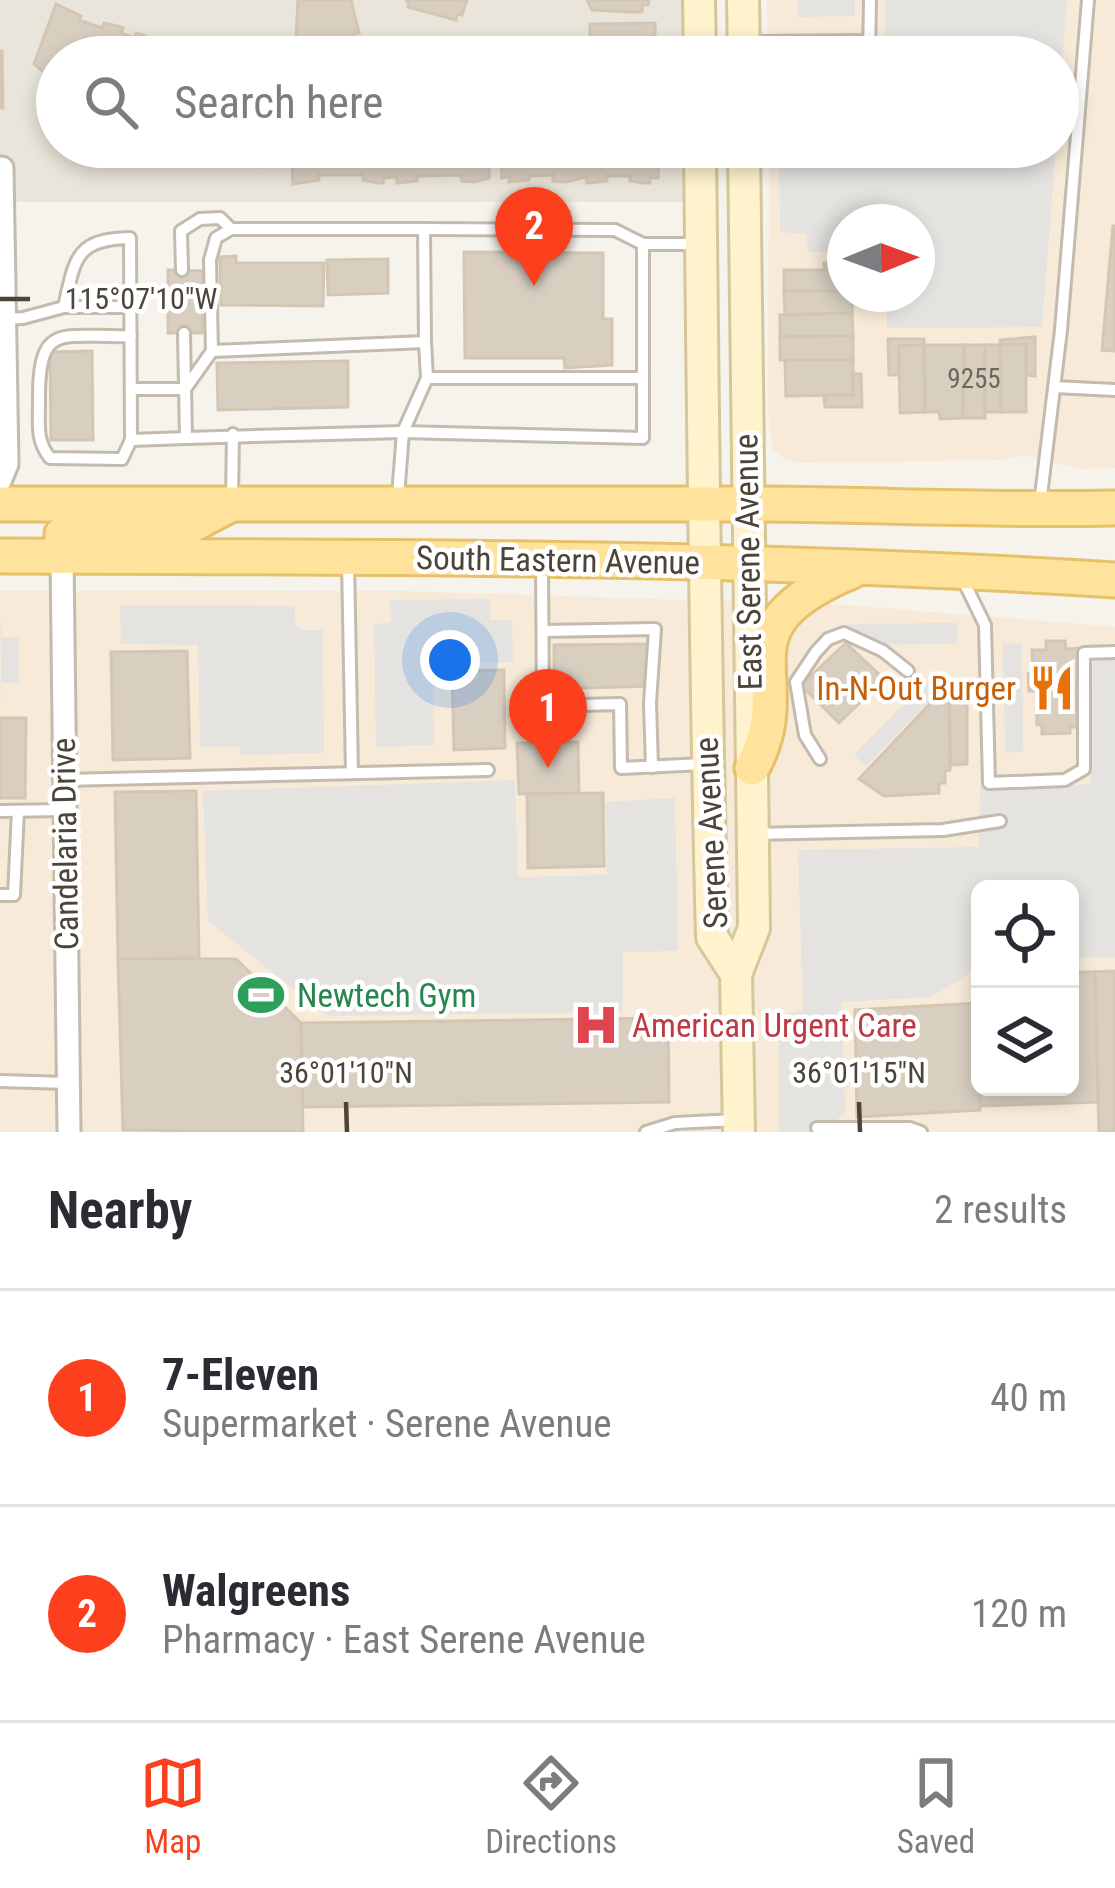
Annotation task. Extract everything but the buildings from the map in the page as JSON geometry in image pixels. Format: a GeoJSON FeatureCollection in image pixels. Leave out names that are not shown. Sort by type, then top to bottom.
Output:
{"type":"FeatureCollection","features":[{"type":"Feature","properties":{"kind":"main road","name":"South Eastern Avenue"},"geometry":{"type":"LineString","coordinates":[[0,504],[398,502],[704,531],[748,563],[1115,580]]}},
{"type":"Feature","properties":{"kind":"main road"},"geometry":{"type":"LineString","coordinates":[[62,556],[62,535],[74,530],[192,525],[232,503]]}},
{"type":"Feature","properties":{"kind":"main road","name":"South Eastern Avenue"},"geometry":{"type":"LineString","coordinates":[[0,556],[542,560],[704,531],[747,504],[1115,508]]}},
{"type":"Feature","properties":{"kind":"main road"},"geometry":{"type":"LineString","coordinates":[[752,768],[768,739],[767,659],[775,625],[805,592],[864,566]]}},
{"type":"Feature","properties":{"kind":"street"},"geometry":{"type":"LineString","coordinates":[[699,0],[700,36]]}},
{"type":"Feature","properties":{"kind":"street"},"geometry":{"type":"LineString","coordinates":[[743,0],[744,36]]}},
{"type":"Feature","properties":{"kind":"street"},"geometry":{"type":"LineString","coordinates":[[0,481],[7,464],[2,168]]}},
{"type":"Feature","properties":{"kind":"street","name":"East Serene Avenue"},"geometry":{"type":"LineString","coordinates":[[700,168],[704,531]]}},
{"type":"Feature","properties":{"kind":"street","name":"East Serene Avenue"},"geometry":{"type":"LineString","coordinates":[[736,974],[754,928],[744,168]]}},
{"type":"Feature","properties":{"kind":"street","name":"Serene Avenue"},"geometry":{"type":"LineString","coordinates":[[704,531],[712,937],[736,974],[739,1126]]}},
{"type":"Feature","properties":{"kind":"street","name":"Candelaria Drive"},"geometry":{"type":"LineString","coordinates":[[62,556],[68,1083],[74,1130]]}},
{"type":"Feature","properties":{"kind":"lane"},"geometry":{"type":"LineString","coordinates":[[869,0],[869,36]]}},
{"type":"Feature","properties":{"kind":"lane"},"geometry":{"type":"LineString","coordinates":[[1079,102],[1088,0]]}},
{"type":"Feature","properties":{"kind":"lane"},"geometry":{"type":"LineString","coordinates":[[1039,510],[1073,168]]}},
{"type":"Feature","properties":{"kind":"lane"},"geometry":{"type":"LineString","coordinates":[[182,271],[182,231],[200,218],[220,218],[231,229]]}},
{"type":"Feature","properties":{"kind":"lane"},"geometry":{"type":"LineString","coordinates":[[184,388],[212,351],[210,260],[216,238],[231,229],[615,230],[643,244],[701,244]]}},
{"type":"Feature","properties":{"kind":"lane"},"geometry":{"type":"LineString","coordinates":[[398,502],[403,432],[427,378],[424,229]]}},
{"type":"Feature","properties":{"kind":"lane"},"geometry":{"type":"LineString","coordinates":[[64,307],[78,254],[92,242],[130,238],[131,307],[131,336],[131,440],[122,459],[50,458],[39,445],[39,362],[46,344],[59,338],[131,336]]}},
{"type":"Feature","properties":{"kind":"lane"},"geometry":{"type":"LineString","coordinates":[[131,440],[403,432],[643,438],[643,244]]}},
{"type":"Feature","properties":{"kind":"lane"},"geometry":{"type":"LineString","coordinates":[[2,319],[64,307],[131,307]]}},
{"type":"Feature","properties":{"kind":"lane"},"geometry":{"type":"LineString","coordinates":[[184,333],[186,438]]}},
{"type":"Feature","properties":{"kind":"lane"},"geometry":{"type":"LineString","coordinates":[[212,351],[425,342]]}},
{"type":"Feature","properties":{"kind":"lane"},"geometry":{"type":"LineString","coordinates":[[427,378],[643,378]]}},
{"type":"Feature","properties":{"kind":"lane"},"geometry":{"type":"LineString","coordinates":[[1054,387],[1115,390]]}},
{"type":"Feature","properties":{"kind":"lane"},"geometry":{"type":"LineString","coordinates":[[131,389],[184,388]]}},
{"type":"Feature","properties":{"kind":"lane"},"geometry":{"type":"LineString","coordinates":[[232,503],[233,434]]}},
{"type":"Feature","properties":{"kind":"lane"},"geometry":{"type":"LineString","coordinates":[[348,557],[352,773]]}},
{"type":"Feature","properties":{"kind":"lane"},"geometry":{"type":"LineString","coordinates":[[542,560],[542,706],[620,704],[621,768],[707,764]]}},
{"type":"Feature","properties":{"kind":"lane"},"geometry":{"type":"LineString","coordinates":[[957,570],[986,626],[989,783],[1065,780],[1084,769],[1084,653],[1115,652]]}},
{"type":"Feature","properties":{"kind":"lane"},"geometry":{"type":"LineString","coordinates":[[543,631],[655,629],[652,767]]}},
{"type":"Feature","properties":{"kind":"lane"},"geometry":{"type":"LineString","coordinates":[[820,759],[805,734],[796,682],[828,639],[844,633],[883,651],[908,671]]}},
{"type":"Feature","properties":{"kind":"lane"},"geometry":{"type":"LineString","coordinates":[[64,780],[488,770]]}},
{"type":"Feature","properties":{"kind":"lane"},"geometry":{"type":"LineString","coordinates":[[0,811],[64,811]]}},
{"type":"Feature","properties":{"kind":"lane"},"geometry":{"type":"LineString","coordinates":[[0,895],[14,895],[18,811]]}},
{"type":"Feature","properties":{"kind":"lane"},"geometry":{"type":"LineString","coordinates":[[753,834],[943,830],[1000,821]]}},
{"type":"Feature","properties":{"kind":"lane"},"geometry":{"type":"LineString","coordinates":[[0,1081],[68,1083]]}},
{"type":"Feature","properties":{"kind":"lane"},"geometry":{"type":"LineString","coordinates":[[646,1132],[675,1123],[739,1126]]}},
{"type":"Feature","properties":{"kind":"lane"},"geometry":{"type":"LineString","coordinates":[[817,1128],[921,1132]]}},
{"type":"Feature","properties":{"kind":"shaded area"},"geometry":{"type":"Polygon","coordinates":[[[0,0],[682,0],[683,36],[36,36],[36,168],[684,168],[684,202],[0,202],[0,0]]]}},
{"type":"Feature","properties":{"kind":"shaded area"},"geometry":{"type":"Polygon","coordinates":[[[767,0],[1115,0],[1115,468],[1081,469],[1022,455],[1003,460],[801,463],[773,449],[768,415],[769,168],[1079,168],[1079,36],[768,36],[767,0]]]}},
{"type":"Feature","properties":{"kind":"shaded area"},"geometry":{"type":"Polygon","coordinates":[[[798,0],[855,0],[855,16],[798,17],[798,0]]]}},
{"type":"Feature","properties":{"kind":"shaded area"},"geometry":{"type":"Polygon","coordinates":[[[885,0],[1067,0],[1064,36],[885,36],[885,0]]]}},
{"type":"Feature","properties":{"kind":"shaded area"},"geometry":{"type":"Polygon","coordinates":[[[779,168],[1054,168],[1042,327],[887,328],[887,312],[935,312],[935,204],[827,204],[827,252],[808,252],[807,234],[780,232],[779,168]]]}},
{"type":"Feature","properties":{"kind":"shaded area"},"geometry":{"type":"Polygon","coordinates":[[[0,591],[403,591],[847,605],[1115,627],[1115,1132],[0,1132],[0,591]]]}},
{"type":"Feature","properties":{"kind":"shaded area"},"geometry":{"type":"Polygon","coordinates":[[[490,599],[490,620],[512,620],[513,662],[433,665],[434,745],[376,747],[374,624],[391,623],[390,600],[490,599]]]}},
{"type":"Feature","properties":{"kind":"shaded area"},"geometry":{"type":"Polygon","coordinates":[[[120,605],[295,606],[295,622],[301,630],[323,630],[324,753],[240,755],[239,746],[200,747],[198,645],[121,644],[120,605]]]}},
{"type":"Feature","properties":{"kind":"shaded area"},"geometry":{"type":"Polygon","coordinates":[[[0,614],[2,637],[19,637],[19,683],[2,683],[2,710],[0,614]]]}},
{"type":"Feature","properties":{"kind":"shaded area"},"geometry":{"type":"Polygon","coordinates":[[[957,623],[957,644],[849,645],[849,624],[957,623]]]}},
{"type":"Feature","properties":{"kind":"shaded area"},"geometry":{"type":"Polygon","coordinates":[[[1003,643],[1022,644],[1023,751],[1005,753],[1003,643]]]}},
{"type":"Feature","properties":{"kind":"shaded area"},"geometry":{"type":"Polygon","coordinates":[[[1115,658],[1115,957],[1079,958],[1079,880],[971,880],[971,968],[966,976],[931,997],[842,1002],[845,1113],[823,1132],[779,1132],[779,1015],[803,1011],[798,850],[979,847],[980,787],[1090,784],[1093,659],[1115,658]]]}},
{"type":"Feature","properties":{"kind":"shaded area"},"geometry":{"type":"Polygon","coordinates":[[[930,678],[941,689],[866,766],[854,755],[930,678]]]}},
{"type":"Feature","properties":{"kind":"shaded area"},"geometry":{"type":"Polygon","coordinates":[[[515,780],[518,877],[607,875],[605,802],[675,798],[678,951],[623,952],[623,1012],[327,1016],[208,921],[203,791],[515,780]]]}},
{"type":"Feature","properties":{"kind":"place","name":"Walgreens"},"geometry":{"type":"Point","coordinates":[534,286]}},
{"type":"Feature","properties":{"kind":"place","name":"In-N-Out Burger"},"geometry":{"type":"Point","coordinates":[1052,688]}},
{"type":"Feature","properties":{"kind":"place","name":"7-Eleven"},"geometry":{"type":"Point","coordinates":[548,768]}},
{"type":"Feature","properties":{"kind":"place","name":"Newtech Gym"},"geometry":{"type":"Point","coordinates":[261,995]}},
{"type":"Feature","properties":{"kind":"place","name":"American Urgent Care"},"geometry":{"type":"Point","coordinates":[596,1025]}}]}
